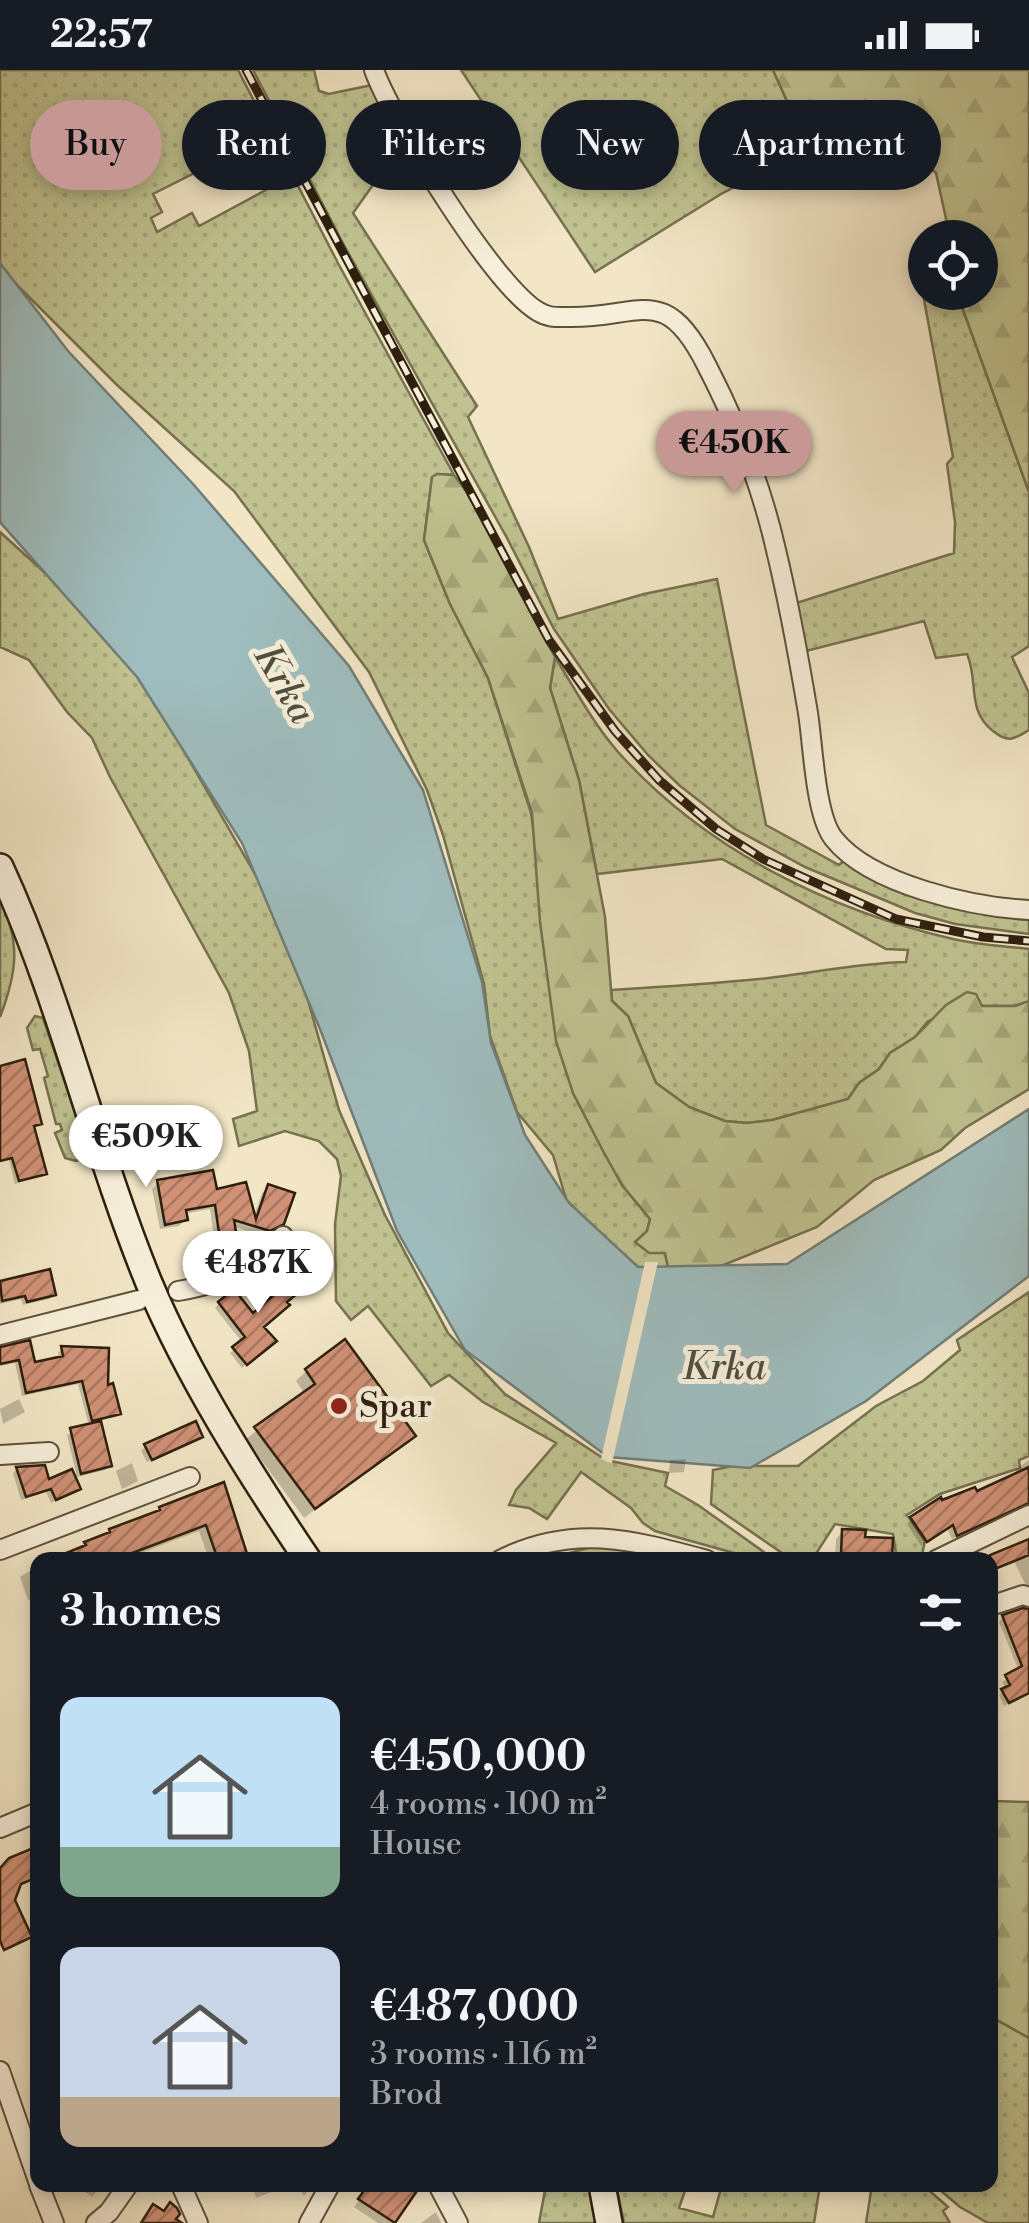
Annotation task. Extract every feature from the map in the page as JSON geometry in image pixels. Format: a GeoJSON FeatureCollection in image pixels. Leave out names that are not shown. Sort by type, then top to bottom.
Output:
{"type":"FeatureCollection","features":[{"type":"Feature","properties":{"kind":"main road"},"geometry":{"type":"LineString","coordinates":[[0,867],[44,969],[110,1175],[150,1283],[251,1473],[303,1552]]}},
{"type":"Feature","properties":{"kind":"main road"},"geometry":{"type":"LineString","coordinates":[[603,2192],[609,2223]]}},
{"type":"Feature","properties":{"kind":"street"},"geometry":{"type":"LineString","coordinates":[[378,79],[411,142],[486,257],[526,304],[551,318],[577,318],[618,310],[659,312],[680,323],[692,336],[719,390],[776,546],[815,771],[826,825],[833,838],[874,869],[912,886],[994,908],[1029,910]]}},
{"type":"Feature","properties":{"kind":"street"},"geometry":{"type":"LineString","coordinates":[[178,1292],[204,1287],[246,1270],[283,1236]]}},
{"type":"Feature","properties":{"kind":"street"},"geometry":{"type":"LineString","coordinates":[[0,1335],[139,1300]]}},
{"type":"Feature","properties":{"kind":"street"},"geometry":{"type":"LineString","coordinates":[[0,1456],[49,1452]]}},
{"type":"Feature","properties":{"kind":"street"},"geometry":{"type":"LineString","coordinates":[[0,1550],[190,1477]]}},
{"type":"Feature","properties":{"kind":"street"},"geometry":{"type":"LineString","coordinates":[[953,1552],[1029,1515]]}},
{"type":"Feature","properties":{"kind":"street"},"geometry":{"type":"LineString","coordinates":[[519,1552],[584,1536],[621,1539],[674,1552]]}},
{"type":"Feature","properties":{"kind":"street"},"geometry":{"type":"LineString","coordinates":[[998,1603],[1023,1595],[1029,1597]]}},
{"type":"Feature","properties":{"kind":"street"},"geometry":{"type":"LineString","coordinates":[[0,1828],[30,1815]]}},
{"type":"Feature","properties":{"kind":"street"},"geometry":{"type":"LineString","coordinates":[[0,2072],[30,2160]]}},
{"type":"Feature","properties":{"kind":"street"},"geometry":{"type":"LineString","coordinates":[[0,2126],[22,2137]]}},
{"type":"Feature","properties":{"kind":"street"},"geometry":{"type":"LineString","coordinates":[[42,2192],[54,2223]]}},
{"type":"Feature","properties":{"kind":"street"},"geometry":{"type":"LineString","coordinates":[[96,2223],[110,2212],[123,2192]]}},
{"type":"Feature","properties":{"kind":"street"},"geometry":{"type":"LineString","coordinates":[[184,2192],[198,2223]]}},
{"type":"Feature","properties":{"kind":"street"},"geometry":{"type":"LineString","coordinates":[[309,2223],[326,2192]]}},
{"type":"Feature","properties":{"kind":"street"},"geometry":{"type":"LineString","coordinates":[[442,2192],[458,2223]]}},
{"type":"Feature","properties":{"kind":"green space"},"geometry":{"type":"Polygon","coordinates":[[[0,70],[238,70],[254,100],[182,100],[182,179],[162,189],[162,100],[30,100],[30,190],[161,190],[153,194],[162,212],[151,218],[157,232],[192,213],[199,226],[266,190],[300,190],[454,475],[437,474],[432,478],[424,540],[450,604],[488,678],[531,813],[573,1093],[622,1185],[650,1219],[647,1231],[636,1242],[665,1253],[668,1267],[641,1269],[604,1242],[566,1199],[553,1155],[517,1112],[490,1036],[484,984],[443,835],[427,790],[369,672],[234,491],[116,384],[0,268],[0,70]]]}},
{"type":"Feature","properties":{"kind":"green space"},"geometry":{"type":"Polygon","coordinates":[[[253,70],[314,70],[319,91],[329,94],[372,85],[381,100],[346,100],[346,190],[369,190],[353,213],[477,406],[468,417],[558,619],[644,594],[717,579],[766,825],[839,865],[846,859],[1029,916],[1029,934],[955,924],[915,913],[805,867],[735,829],[648,755],[609,709],[554,629],[315,190],[326,190],[326,100],[269,100],[253,70]]]}},
{"type":"Feature","properties":{"kind":"green space"},"geometry":{"type":"Polygon","coordinates":[[[461,70],[773,70],[787,100],[699,100],[699,190],[729,190],[595,272],[521,160],[521,100],[481,100],[461,70]]]}},
{"type":"Feature","properties":{"kind":"green space"},"geometry":{"type":"Polygon","coordinates":[[[773,70],[1029,70],[1029,492],[963,310],[998,310],[998,220],[946,220],[940,190],[941,100],[787,100],[773,70]]]}},
{"type":"Feature","properties":{"kind":"green space"},"geometry":{"type":"Polygon","coordinates":[[[926,310],[963,310],[1029,492],[1029,646],[1012,657],[1029,693],[1029,730],[1011,739],[993,731],[979,714],[967,654],[936,658],[924,621],[802,652],[793,604],[954,553],[955,522],[947,464],[953,457],[926,310]]]}},
{"type":"Feature","properties":{"kind":"green space"},"geometry":{"type":"Polygon","coordinates":[[[454,475],[466,491],[555,657],[550,688],[579,780],[605,917],[612,1001],[628,1016],[656,1083],[689,1107],[725,1121],[747,1123],[848,1099],[890,1053],[967,992],[976,994],[982,1006],[1015,1006],[1029,1001],[1029,1089],[965,1128],[941,1150],[874,1180],[817,1227],[721,1266],[668,1267],[665,1253],[649,1253],[635,1242],[647,1231],[650,1219],[622,1185],[603,1151],[573,1093],[556,1041],[540,922],[532,813],[488,678],[450,604],[424,540],[432,477],[454,475]]]}},
{"type":"Feature","properties":{"kind":"green space"},"geometry":{"type":"Polygon","coordinates":[[[0,532],[65,591],[123,653],[289,933],[339,1110],[385,1215],[448,1333],[505,1394],[606,1460],[668,1473],[665,1486],[764,1552],[730,1552],[655,1531],[631,1508],[581,1472],[547,1519],[529,1508],[509,1505],[516,1490],[556,1443],[483,1402],[449,1375],[431,1386],[368,1306],[351,1320],[336,1301],[335,1224],[341,1176],[337,1159],[319,1141],[285,1131],[239,1146],[233,1119],[257,1111],[249,1051],[229,993],[92,738],[67,712],[29,660],[0,647],[0,532]]]}},
{"type":"Feature","properties":{"kind":"green space"},"geometry":{"type":"Polygon","coordinates":[[[555,657],[619,753],[690,818],[771,871],[860,911],[953,939],[1029,949],[1029,1001],[1015,1006],[981,1006],[928,1021],[915,1037],[890,1053],[879,1069],[859,1083],[848,1099],[747,1123],[725,1121],[689,1107],[656,1083],[628,1016],[612,1001],[611,990],[741,981],[906,962],[908,950],[886,949],[722,859],[597,874],[579,780],[550,688],[555,657]]]}},
{"type":"Feature","properties":{"kind":"green space"},"geometry":{"type":"Polygon","coordinates":[[[0,896],[11,928],[14,956],[0,1017],[0,896]]]}},
{"type":"Feature","properties":{"kind":"green space"},"geometry":{"type":"Polygon","coordinates":[[[35,1016],[43,1018],[87,1147],[85,1157],[76,1161],[65,1158],[55,1133],[62,1130],[56,1124],[44,1078],[48,1076],[40,1049],[33,1050],[27,1028],[35,1016]]]}},
{"type":"Feature","properties":{"kind":"green space"},"geometry":{"type":"Polygon","coordinates":[[[1029,1292],[1029,1456],[1019,1460],[1020,1468],[940,1494],[907,1515],[925,1541],[923,1552],[896,1552],[893,1534],[835,1524],[817,1552],[780,1552],[711,1504],[713,1470],[733,1466],[798,1466],[876,1406],[923,1381],[960,1350],[957,1340],[1029,1292]]]}},
{"type":"Feature","properties":{"kind":"green space"},"geometry":{"type":"Polygon","coordinates":[[[603,1544],[642,1552],[573,1552],[603,1544]]]}},
{"type":"Feature","properties":{"kind":"green space"},"geometry":{"type":"Polygon","coordinates":[[[998,1801],[1029,1802],[1029,2038],[998,2021],[998,1801]]]}},
{"type":"Feature","properties":{"kind":"green space"},"geometry":{"type":"Polygon","coordinates":[[[998,2021],[1029,2038],[1029,2223],[988,2223],[942,2192],[998,2192],[998,2021]]]}},
{"type":"Feature","properties":{"kind":"green space"},"geometry":{"type":"Polygon","coordinates":[[[545,2192],[592,2192],[597,2223],[539,2223],[545,2192]]]}},
{"type":"Feature","properties":{"kind":"green space"},"geometry":{"type":"Polygon","coordinates":[[[617,2192],[685,2192],[679,2208],[713,2217],[720,2192],[819,2192],[814,2223],[624,2223],[617,2192]]]}},
{"type":"Feature","properties":{"kind":"green space"},"geometry":{"type":"Polygon","coordinates":[[[871,2192],[931,2192],[948,2207],[943,2211],[950,2223],[866,2223],[871,2192]]]}},
{"type":"Feature","properties":{"kind":"water","name":"Krka"},"geometry":{"type":"Polygon","coordinates":[[[0,263],[68,351],[194,485],[349,666],[423,790],[482,982],[491,1043],[525,1135],[569,1203],[638,1267],[787,1264],[1029,1109],[1029,1276],[866,1401],[750,1468],[608,1457],[465,1350],[397,1231],[320,1029],[242,843],[137,677],[0,522],[0,263]]]}},
{"type":"Feature","properties":{"kind":"pier"},"geometry":{"type":"Polygon","coordinates":[[[645,1262],[658,1262],[612,1463],[601,1459],[645,1262]]]}},
{"type":"Feature","properties":{"kind":"building"},"geometry":{"type":"Polygon","coordinates":[[[25,1059],[42,1124],[34,1126],[47,1174],[19,1181],[12,1158],[0,1161],[0,1066],[25,1059]]]}},
{"type":"Feature","properties":{"kind":"building"},"geometry":{"type":"Polygon","coordinates":[[[213,1170],[217,1189],[246,1182],[256,1219],[268,1184],[295,1193],[284,1224],[270,1231],[234,1220],[237,1237],[220,1240],[215,1205],[186,1210],[188,1220],[165,1225],[157,1180],[213,1170]]]}},
{"type":"Feature","properties":{"kind":"building"},"geometry":{"type":"Polygon","coordinates":[[[227,1244],[233,1260],[196,1275],[189,1259],[227,1244]]]}},
{"type":"Feature","properties":{"kind":"building"},"geometry":{"type":"Polygon","coordinates":[[[277,1267],[299,1292],[264,1327],[277,1341],[247,1365],[232,1347],[245,1337],[218,1302],[234,1289],[253,1313],[276,1293],[263,1279],[277,1267]]]}},
{"type":"Feature","properties":{"kind":"building"},"geometry":{"type":"Polygon","coordinates":[[[50,1269],[56,1295],[27,1302],[25,1296],[2,1301],[0,1281],[50,1269]]]}},
{"type":"Feature","properties":{"kind":"building","name":"Spar"},"geometry":{"type":"Polygon","coordinates":[[[345,1339],[416,1436],[315,1509],[254,1427],[315,1384],[305,1369],[345,1339]]]}},
{"type":"Feature","properties":{"kind":"building"},"geometry":{"type":"Polygon","coordinates":[[[30,1340],[35,1362],[63,1356],[61,1346],[109,1348],[108,1385],[113,1383],[121,1414],[92,1421],[82,1381],[26,1393],[19,1360],[0,1364],[0,1347],[30,1340]]]}},
{"type":"Feature","properties":{"kind":"building"},"geometry":{"type":"Polygon","coordinates":[[[101,1421],[112,1466],[81,1474],[70,1428],[101,1421]]]}},
{"type":"Feature","properties":{"kind":"building"},"geometry":{"type":"Polygon","coordinates":[[[196,1421],[203,1437],[152,1460],[144,1444],[196,1421]]]}},
{"type":"Feature","properties":{"kind":"building"},"geometry":{"type":"Polygon","coordinates":[[[45,1465],[49,1479],[72,1469],[81,1489],[56,1500],[51,1489],[26,1497],[16,1467],[45,1465]]]}},
{"type":"Feature","properties":{"kind":"building"},"geometry":{"type":"Polygon","coordinates":[[[1029,1467],[1029,1503],[957,1536],[953,1525],[927,1542],[910,1517],[941,1497],[942,1500],[975,1487],[977,1491],[1029,1467]]]}},
{"type":"Feature","properties":{"kind":"building"},"geometry":{"type":"Polygon","coordinates":[[[224,1482],[246,1552],[215,1552],[206,1525],[135,1552],[69,1552],[110,1532],[109,1529],[160,1510],[159,1507],[224,1482]]]}},
{"type":"Feature","properties":{"kind":"building"},"geometry":{"type":"Polygon","coordinates":[[[842,1529],[866,1530],[865,1537],[893,1538],[892,1552],[841,1552],[842,1529]]]}},
{"type":"Feature","properties":{"kind":"building"},"geometry":{"type":"Polygon","coordinates":[[[1029,1539],[1029,1555],[998,1568],[997,1552],[1029,1539]]]}},
{"type":"Feature","properties":{"kind":"building"},"geometry":{"type":"Polygon","coordinates":[[[1029,1609],[1029,1693],[1009,1703],[1001,1689],[1010,1685],[1005,1675],[1022,1666],[1002,1615],[1029,1609]]]}},
{"type":"Feature","properties":{"kind":"building"},"geometry":{"type":"Polygon","coordinates":[[[30,1849],[30,1880],[21,1884],[15,1900],[30,1938],[4,1950],[0,1941],[0,1868],[9,1858],[30,1849]]]}},
{"type":"Feature","properties":{"kind":"building"},"geometry":{"type":"Polygon","coordinates":[[[363,2192],[416,2192],[395,2223],[358,2199],[363,2192]]]}},
{"type":"Feature","properties":{"kind":"building"},"geometry":{"type":"Polygon","coordinates":[[[170,2202],[180,2214],[176,2219],[182,2223],[141,2223],[153,2204],[164,2211],[170,2202]]]}},
{"type":"Feature","properties":{"kind":"railway"},"geometry":{"type":"LineString","coordinates":[[246,70],[549,640],[615,731],[659,780],[716,829],[763,859],[896,919],[983,937],[1029,941]]}},
{"type":"Feature","properties":{"kind":"place","name":"Spar"},"geometry":{"type":"Point","coordinates":[339,1406]}}]}
